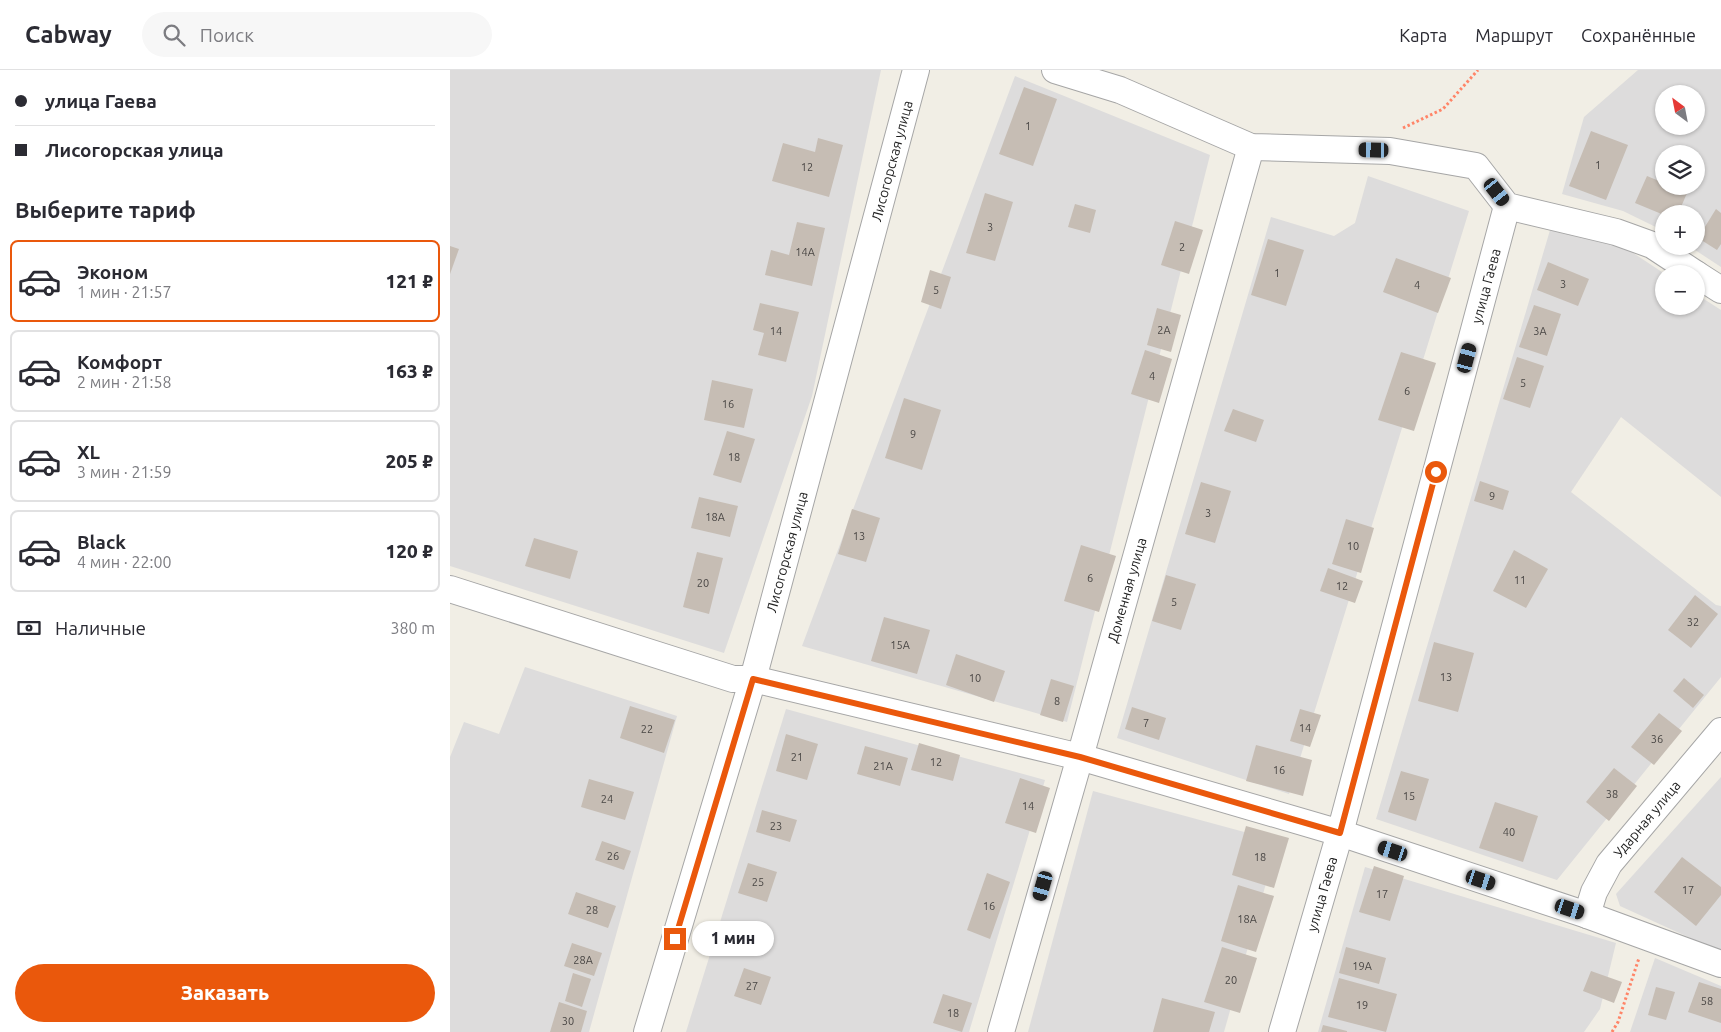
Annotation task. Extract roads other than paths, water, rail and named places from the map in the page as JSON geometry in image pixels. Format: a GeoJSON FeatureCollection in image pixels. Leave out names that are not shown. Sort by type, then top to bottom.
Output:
{"type":"FeatureCollection","features":[{"type":"Feature","properties":{"kind":"street","name":"Лисогорская улица"},"geometry":{"type":"LineString","coordinates":[[647,1032],[753,679],[916,70]]}},
{"type":"Feature","properties":{"kind":"street"},"geometry":{"type":"LineString","coordinates":[[1055,70],[1120,90],[1251,148],[1390,151],[1476,166],[1508,206],[1625,235],[1652,245],[1682,265]]}},
{"type":"Feature","properties":{"kind":"street","name":"Доменная улица"},"geometry":{"type":"LineString","coordinates":[[1001,1032],[1251,148]]}},
{"type":"Feature","properties":{"kind":"street","name":"улица Гаева"},"geometry":{"type":"LineString","coordinates":[[1282,1032],[1340,833],[1508,206]]}},
{"type":"Feature","properties":{"kind":"street"},"geometry":{"type":"LineString","coordinates":[[1705,280],[1721,290]]}},
{"type":"Feature","properties":{"kind":"street"},"geometry":{"type":"LineString","coordinates":[[450,589],[733,679],[753,679],[1080,757],[1340,833],[1587,915],[1721,964]]}},
{"type":"Feature","properties":{"kind":"street","name":"Ударная улица"},"geometry":{"type":"LineString","coordinates":[[1587,915],[1594,892],[1609,864],[1721,731]]}}]}
